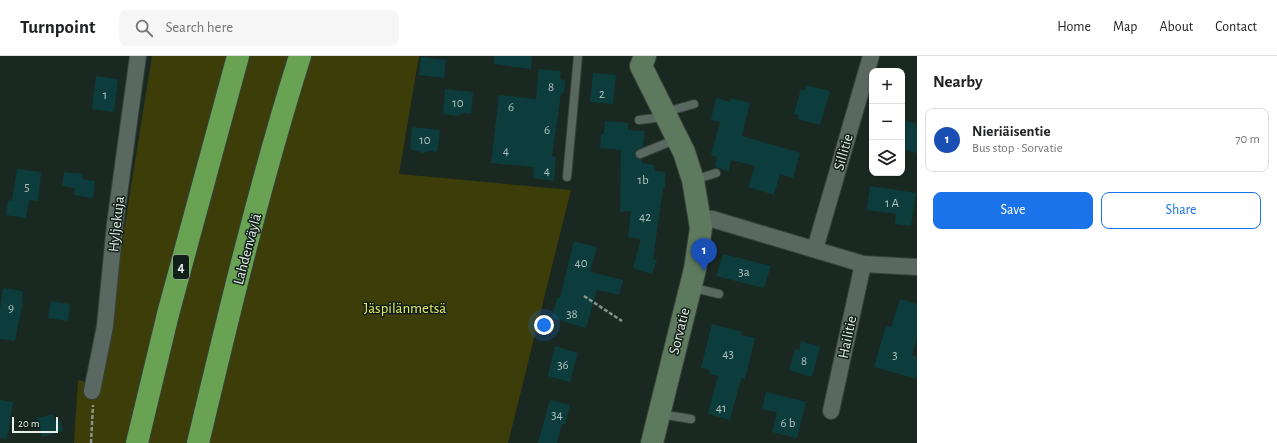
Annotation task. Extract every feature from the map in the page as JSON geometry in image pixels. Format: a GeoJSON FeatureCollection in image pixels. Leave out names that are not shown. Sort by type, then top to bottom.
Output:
{"type":"FeatureCollection","features":[{"type":"Feature","properties":{"kind":"highway","name":"4"},"geometry":{"type":"LineString","coordinates":[[137,443],[170,307],[238,56]]}},
{"type":"Feature","properties":{"kind":"highway","name":"Lahdenväylä"},"geometry":{"type":"LineString","coordinates":[[198,443],[228,321],[285,105],[300,56]]}},
{"type":"Feature","properties":{"kind":"street","name":"Hyljekuja"},"geometry":{"type":"LineString","coordinates":[[92,391],[105,326],[115,224],[138,56]]}},
{"type":"Feature","properties":{"kind":"street","name":"Sillitie"},"geometry":{"type":"LineString","coordinates":[[816,249],[871,56]]}},
{"type":"Feature","properties":{"kind":"street","name":"Sorvatie"},"geometry":{"type":"LineString","coordinates":[[640,59],[684,152],[700,218],[699,247],[652,443]]}},
{"type":"Feature","properties":{"kind":"street"},"geometry":{"type":"LineString","coordinates":[[700,218],[712,219],[863,264],[917,267]]}},
{"type":"Feature","properties":{"kind":"street","name":"Hailitie"},"geometry":{"type":"LineString","coordinates":[[831,411],[863,264]]}},
{"type":"Feature","properties":{"kind":"lane"},"geometry":{"type":"LineString","coordinates":[[567,177],[578,56]]}},
{"type":"Feature","properties":{"kind":"lane"},"geometry":{"type":"LineString","coordinates":[[639,120],[667,114],[694,104]]}},
{"type":"Feature","properties":{"kind":"lane"},"geometry":{"type":"LineString","coordinates":[[640,154],[666,143],[677,136]]}},
{"type":"Feature","properties":{"kind":"lane"},"geometry":{"type":"LineString","coordinates":[[692,180],[716,173]]}},
{"type":"Feature","properties":{"kind":"lane"},"geometry":{"type":"LineString","coordinates":[[690,287],[719,294]]}},
{"type":"Feature","properties":{"kind":"lane"},"geometry":{"type":"LineString","coordinates":[[659,414],[691,420]]}},
{"type":"Feature","properties":{"kind":"path"},"geometry":{"type":"LineString","coordinates":[[584,296],[622,321]]}},
{"type":"Feature","properties":{"kind":"path"},"geometry":{"type":"LineString","coordinates":[[91,443],[93,402],[92,391]]}},
{"type":"Feature","properties":{"kind":"green space","name":"Jäspilänmetsä"},"geometry":{"type":"Polygon","coordinates":[[[152,56],[419,56],[399,174],[571,190],[508,443],[74,443],[78,380],[99,386],[152,56]]]}},
{"type":"Feature","properties":{"kind":"building"},"geometry":{"type":"Polygon","coordinates":[[[494,56],[532,56],[531,69],[494,64],[494,56]]]}},
{"type":"Feature","properties":{"kind":"building"},"geometry":{"type":"Polygon","coordinates":[[[421,57],[446,60],[444,78],[419,75],[421,57]]]}},
{"type":"Feature","properties":{"kind":"building"},"geometry":{"type":"Polygon","coordinates":[[[539,69],[561,71],[560,79],[565,80],[564,93],[561,93],[552,156],[556,157],[554,181],[533,178],[534,167],[491,163],[499,95],[536,99],[539,69]]]}},
{"type":"Feature","properties":{"kind":"building"},"geometry":{"type":"Polygon","coordinates":[[[593,73],[616,75],[613,104],[590,102],[593,73]]]}},
{"type":"Feature","properties":{"kind":"building"},"geometry":{"type":"Polygon","coordinates":[[[96,76],[118,79],[114,112],[92,109],[96,76]]]}},
{"type":"Feature","properties":{"kind":"building"},"geometry":{"type":"Polygon","coordinates":[[[806,85],[830,91],[820,125],[798,119],[799,115],[794,114],[801,89],[805,91],[806,85]]]}},
{"type":"Feature","properties":{"kind":"building"},"geometry":{"type":"Polygon","coordinates":[[[445,89],[473,92],[471,114],[463,113],[458,116],[443,114],[445,89]]]}},
{"type":"Feature","properties":{"kind":"building"},"geometry":{"type":"Polygon","coordinates":[[[716,98],[730,102],[731,98],[750,103],[742,136],[800,153],[793,178],[780,174],[774,195],[748,187],[755,166],[731,160],[729,171],[715,167],[717,157],[711,155],[720,122],[711,120],[716,98]]]}},
{"type":"Feature","properties":{"kind":"building"},"geometry":{"type":"Polygon","coordinates":[[[605,121],[628,123],[628,130],[645,131],[643,147],[636,150],[635,156],[642,159],[642,163],[654,165],[654,171],[665,172],[665,188],[663,188],[653,259],[657,260],[652,274],[633,268],[641,239],[628,237],[631,211],[620,212],[621,150],[600,148],[601,134],[604,134],[605,121]]]}},
{"type":"Feature","properties":{"kind":"building"},"geometry":{"type":"Polygon","coordinates":[[[905,121],[917,124],[917,153],[905,150],[905,121]]]}},
{"type":"Feature","properties":{"kind":"building"},"geometry":{"type":"Polygon","coordinates":[[[412,127],[440,130],[437,152],[431,151],[423,153],[410,149],[412,127]]]}},
{"type":"Feature","properties":{"kind":"building"},"geometry":{"type":"Polygon","coordinates":[[[17,169],[41,172],[38,201],[29,200],[26,218],[6,215],[8,200],[12,201],[17,169]]]}},
{"type":"Feature","properties":{"kind":"building"},"geometry":{"type":"Polygon","coordinates":[[[64,172],[83,174],[82,179],[95,181],[93,198],[74,195],[75,188],[62,186],[64,172]]]}},
{"type":"Feature","properties":{"kind":"building"},"geometry":{"type":"Polygon","coordinates":[[[870,186],[916,193],[911,226],[895,224],[896,214],[867,210],[870,186]]]}},
{"type":"Feature","properties":{"kind":"building"},"geometry":{"type":"Polygon","coordinates":[[[574,241],[597,247],[590,272],[623,280],[619,295],[597,290],[586,328],[552,318],[557,298],[560,298],[574,241]]]}},
{"type":"Feature","properties":{"kind":"building"},"geometry":{"type":"Polygon","coordinates":[[[723,254],[771,266],[764,288],[716,276],[723,254]]]}},
{"type":"Feature","properties":{"kind":"building"},"geometry":{"type":"Polygon","coordinates":[[[3,288],[23,291],[22,306],[15,341],[0,339],[0,309],[3,288]]]}},
{"type":"Feature","properties":{"kind":"building"},"geometry":{"type":"Polygon","coordinates":[[[900,299],[917,304],[917,339],[912,355],[917,356],[917,379],[874,367],[886,326],[891,327],[900,299]]]}},
{"type":"Feature","properties":{"kind":"building"},"geometry":{"type":"Polygon","coordinates":[[[51,301],[70,304],[68,321],[48,318],[51,301]]]}},
{"type":"Feature","properties":{"kind":"building"},"geometry":{"type":"Polygon","coordinates":[[[712,324],[742,332],[741,335],[755,338],[745,379],[741,378],[730,420],[708,414],[718,376],[709,374],[710,370],[701,368],[712,324]]]}},
{"type":"Feature","properties":{"kind":"building"},"geometry":{"type":"Polygon","coordinates":[[[801,341],[820,347],[812,377],[789,370],[795,349],[799,350],[801,341]]]}},
{"type":"Feature","properties":{"kind":"building"},"geometry":{"type":"Polygon","coordinates":[[[555,346],[578,353],[570,382],[548,376],[555,346]]]}},
{"type":"Feature","properties":{"kind":"building"},"geometry":{"type":"Polygon","coordinates":[[[766,392],[806,402],[797,438],[772,432],[777,412],[762,409],[766,392]]]}},
{"type":"Feature","properties":{"kind":"building"},"geometry":{"type":"Polygon","coordinates":[[[0,400],[13,402],[7,439],[0,438],[0,400]]]}},
{"type":"Feature","properties":{"kind":"building"},"geometry":{"type":"Polygon","coordinates":[[[550,400],[570,405],[565,424],[562,424],[557,443],[538,443],[550,400]]]}},
{"type":"Feature","properties":{"kind":"building"},"geometry":{"type":"Polygon","coordinates":[[[53,414],[55,421],[60,420],[63,431],[42,437],[37,418],[53,414]]]}},
{"type":"Feature","properties":{"kind":"place","name":"Nieriäisentie"},"geometry":{"type":"Point","coordinates":[704,271]}}]}
